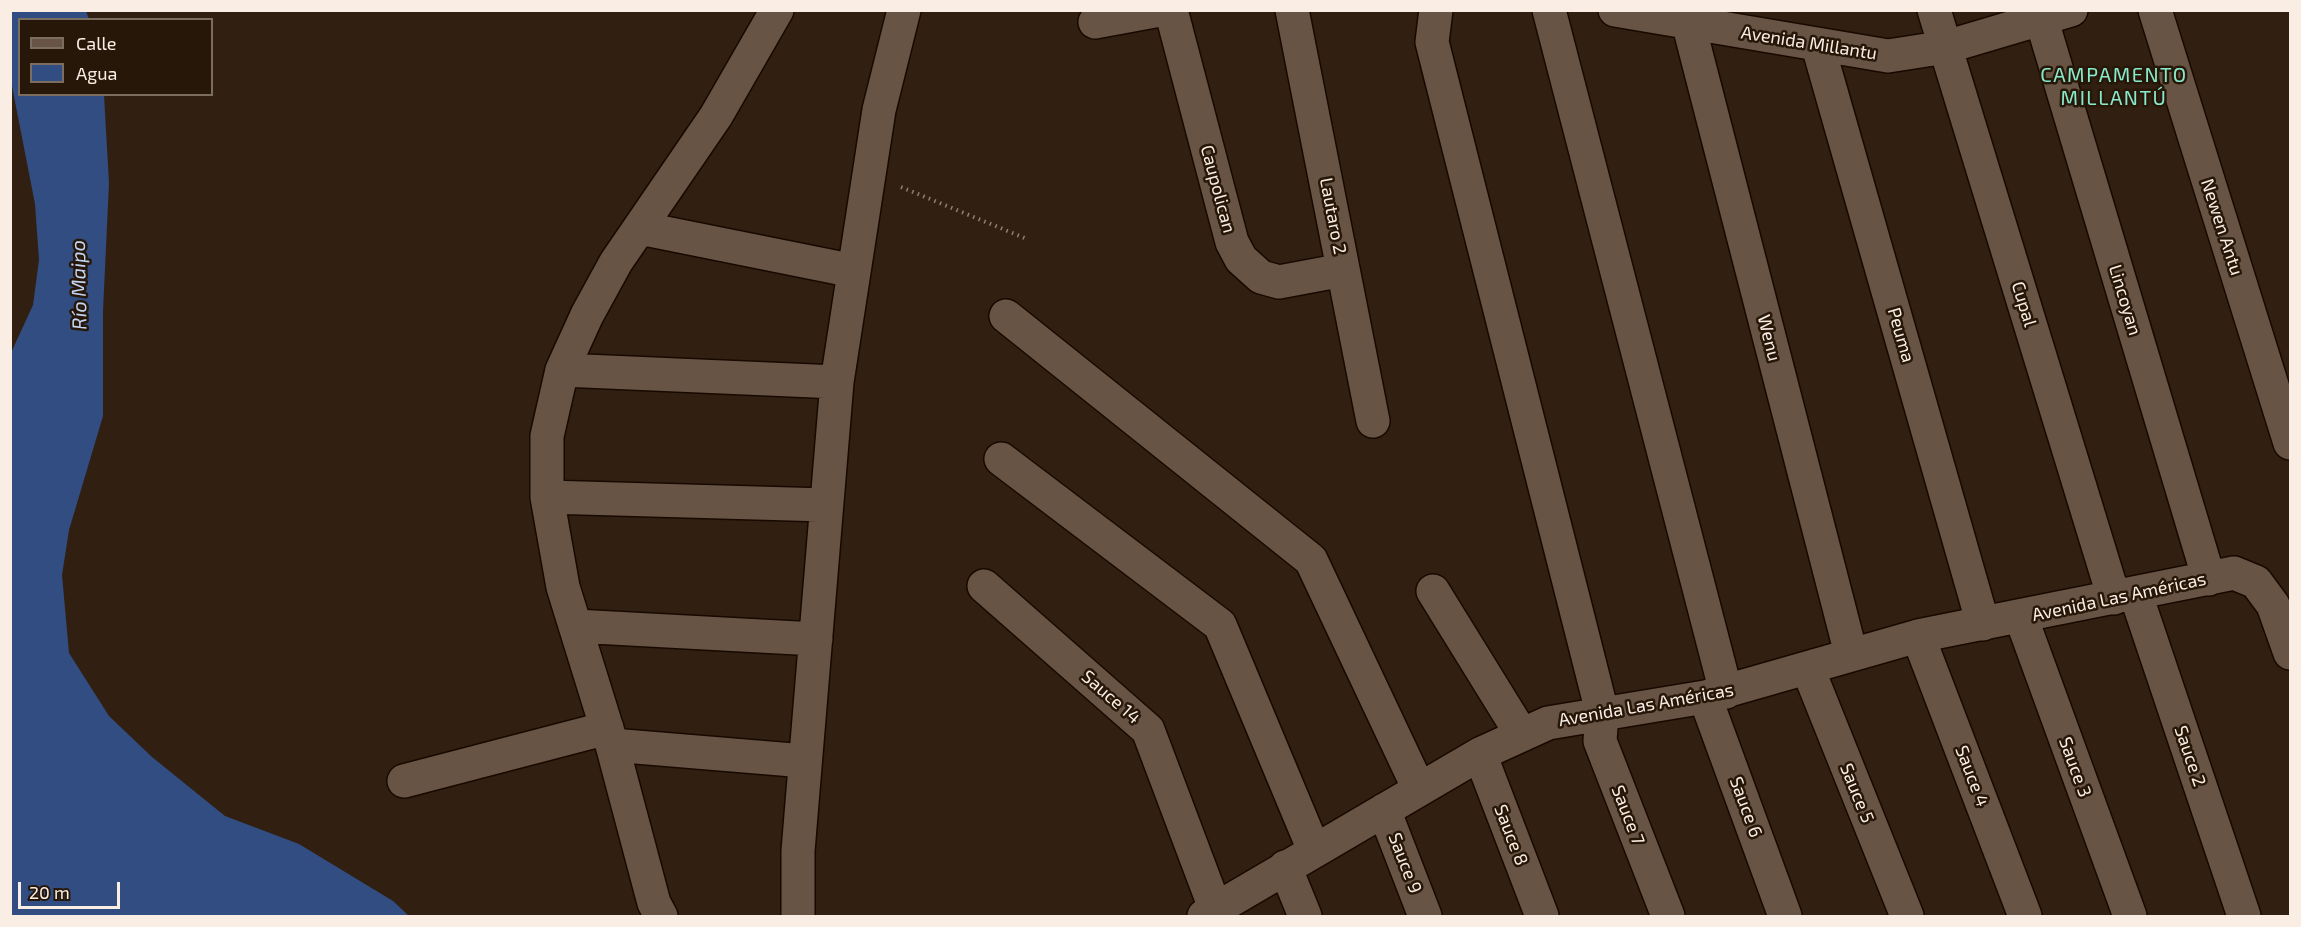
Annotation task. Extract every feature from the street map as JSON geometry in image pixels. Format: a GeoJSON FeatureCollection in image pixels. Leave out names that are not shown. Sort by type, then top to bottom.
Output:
{"type":"FeatureCollection","features":[{"type":"Feature","properties":{"kind":"street"},"geometry":{"type":"LineString","coordinates":[[661,916],[654,903],[556,554],[547,497],[547,435],[552,402],[562,370],[606,279],[716,116],[777,10]]}},
{"type":"Feature","properties":{"kind":"street"},"geometry":{"type":"LineString","coordinates":[[798,916],[798,851],[837,382],[879,110],[904,10]]}},
{"type":"Feature","properties":{"kind":"street"},"geometry":{"type":"LineString","coordinates":[[1095,22],[1160,10]]}},
{"type":"Feature","properties":{"kind":"street","name":"Caupolican"},"geometry":{"type":"LineString","coordinates":[[1171,10],[1232,242],[1241,259],[1261,277],[1279,282],[1343,270]]}},
{"type":"Feature","properties":{"kind":"street","name":"Lautaro 2"},"geometry":{"type":"LineString","coordinates":[[1292,10],[1373,421]]}},
{"type":"Feature","properties":{"kind":"street","name":"Sauce 7"},"geometry":{"type":"LineString","coordinates":[[1436,10],[1432,42],[1602,712],[1600,741],[1668,916]]}},
{"type":"Feature","properties":{"kind":"street","name":"Sauce 6"},"geometry":{"type":"LineString","coordinates":[[1549,10],[1715,695],[1785,916]]}},
{"type":"Feature","properties":{"kind":"street","name":"Avenida Millantu"},"geometry":{"type":"LineString","coordinates":[[1615,10],[1888,56],[1946,47],[2059,14]]}},
{"type":"Feature","properties":{"kind":"street","name":"Cupal"},"geometry":{"type":"LineString","coordinates":[[1934,10],[2125,596]]}},
{"type":"Feature","properties":{"kind":"street","name":"Newen Antu"},"geometry":{"type":"LineString","coordinates":[[2155,10],[2290,443]]}},
{"type":"Feature","properties":{"kind":"street","name":"Lincoyan"},"geometry":{"type":"LineString","coordinates":[[2059,14],[2221,576]]}},
{"type":"Feature","properties":{"kind":"street","name":"Wenu"},"geometry":{"type":"LineString","coordinates":[[1688,22],[1851,654]]}},
{"type":"Feature","properties":{"kind":"street","name":"Peuma"},"geometry":{"type":"LineString","coordinates":[[1818,46],[1983,624]]}},
{"type":"Feature","properties":{"kind":"street"},"geometry":{"type":"LineString","coordinates":[[640,228],[854,271]]}},
{"type":"Feature","properties":{"kind":"street"},"geometry":{"type":"LineString","coordinates":[[1006,316],[1311,560],[1419,789]]}},
{"type":"Feature","properties":{"kind":"street"},"geometry":{"type":"LineString","coordinates":[[562,370],[837,382]]}},
{"type":"Feature","properties":{"kind":"street"},"geometry":{"type":"LineString","coordinates":[[1001,459],[1220,625],[1314,850]]}},
{"type":"Feature","properties":{"kind":"street"},"geometry":{"type":"LineString","coordinates":[[547,497],[826,505]]}},
{"type":"Feature","properties":{"kind":"street"},"geometry":{"type":"LineString","coordinates":[[2221,576],[2256,582],[2273,605],[2290,653]]}},
{"type":"Feature","properties":{"kind":"street","name":"Avenida Las Américas"},"geometry":{"type":"LineString","coordinates":[[1209,912],[1480,754],[1548,723],[1602,712],[1715,695],[1918,636],[2221,576]]}},
{"type":"Feature","properties":{"kind":"street","name":"Sauce 14"},"geometry":{"type":"LineString","coordinates":[[984,586],[1148,730],[1209,912]]}},
{"type":"Feature","properties":{"kind":"street"},"geometry":{"type":"LineString","coordinates":[[1433,591],[1522,735]]}},
{"type":"Feature","properties":{"kind":"street","name":"Sauce 2"},"geometry":{"type":"LineString","coordinates":[[2125,596],[2244,916]]}},
{"type":"Feature","properties":{"kind":"street","name":"Sauce 3"},"geometry":{"type":"LineString","coordinates":[[2021,617],[2130,916]]}},
{"type":"Feature","properties":{"kind":"street"},"geometry":{"type":"LineString","coordinates":[[575,626],[816,639]]}},
{"type":"Feature","properties":{"kind":"street","name":"Sauce 4"},"geometry":{"type":"LineString","coordinates":[[1918,636],[2025,916]]}},
{"type":"Feature","properties":{"kind":"street","name":"Sauce 5"},"geometry":{"type":"LineString","coordinates":[[1808,669],[1907,916]]}},
{"type":"Feature","properties":{"kind":"street"},"geometry":{"type":"LineString","coordinates":[[404,781],[609,737],[805,761]]}},
{"type":"Feature","properties":{"kind":"street","name":"Sauce 8"},"geometry":{"type":"LineString","coordinates":[[1480,754],[1542,916]]}},
{"type":"Feature","properties":{"kind":"street","name":"Sauce 9"},"geometry":{"type":"LineString","coordinates":[[1384,810],[1425,916]]}},
{"type":"Feature","properties":{"kind":"street"},"geometry":{"type":"LineString","coordinates":[[1286,867],[1305,916]]}},
{"type":"Feature","properties":{"kind":"path"},"geometry":{"type":"LineString","coordinates":[[899,186],[1027,239]]}},
{"type":"Feature","properties":{"kind":"water","name":"Río Maipo"},"geometry":{"type":"Polygon","coordinates":[[[11,10],[86,11],[89,18],[18,18],[18,96],[104,96],[109,183],[103,311],[103,416],[69,530],[62,575],[69,653],[109,716],[152,757],[225,816],[299,844],[393,901],[409,916],[11,916],[10,355],[33,305],[39,260],[35,204],[11,81],[11,10]]]}},
{"type":"Feature","properties":{"kind":"district","name":"CAMPAMENTO MILLANTÚ"},"geometry":{"type":"Point","coordinates":[2114,86]}}]}
